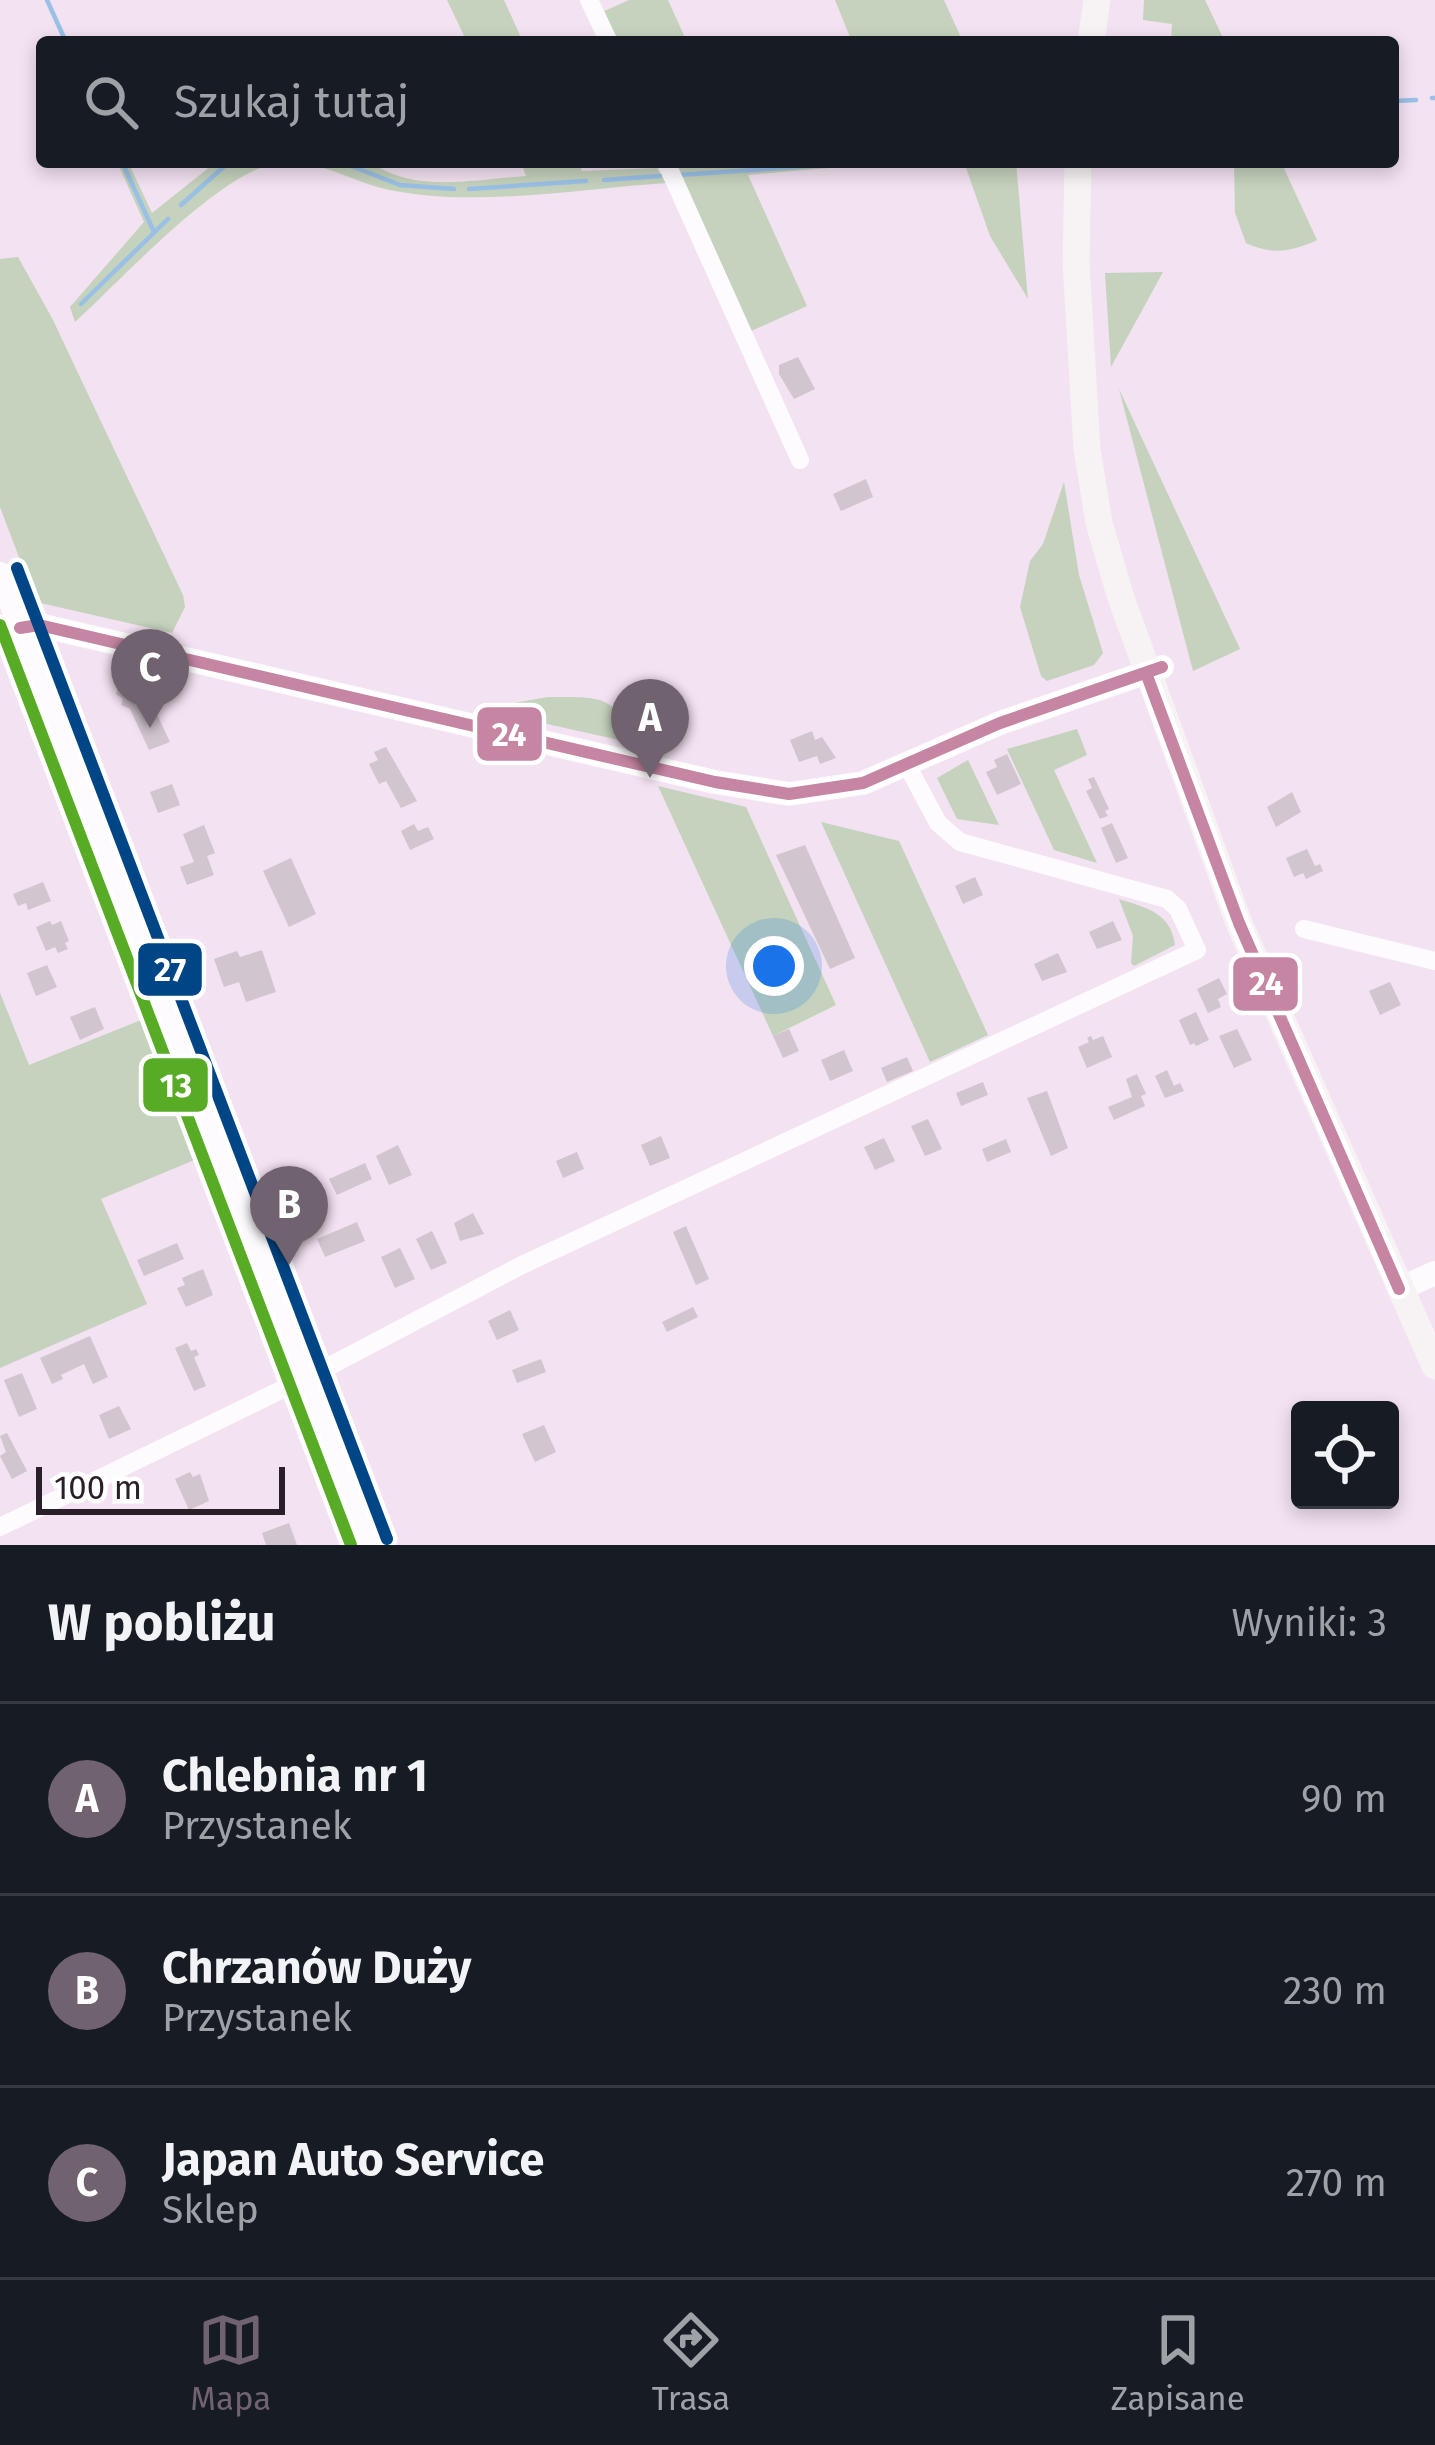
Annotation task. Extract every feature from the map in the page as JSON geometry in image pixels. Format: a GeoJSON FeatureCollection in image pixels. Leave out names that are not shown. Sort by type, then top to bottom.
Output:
{"type":"FeatureCollection","features":[{"type":"Feature","properties":{"kind":"main road"},"geometry":{"type":"LineString","coordinates":[[1091,36],[1097,0]]}},
{"type":"Feature","properties":{"kind":"main road"},"geometry":{"type":"LineString","coordinates":[[1078,168],[1076,262],[1084,377],[1154,670],[1300,1024],[1435,1326]]}},
{"type":"Feature","properties":{"kind":"main road"},"geometry":{"type":"LineString","coordinates":[[1417,1281],[1435,1366]]}},
{"type":"Feature","properties":{"kind":"street"},"geometry":{"type":"LineString","coordinates":[[589,0],[606,36]]}},
{"type":"Feature","properties":{"kind":"street"},"geometry":{"type":"LineString","coordinates":[[669,168],[800,460]]}},
{"type":"Feature","properties":{"kind":"street"},"geometry":{"type":"LineString","coordinates":[[0,574],[370,1545]]}},
{"type":"Feature","properties":{"kind":"street"},"geometry":{"type":"LineString","coordinates":[[20,628],[37,624],[61,629],[761,791],[814,793],[907,766],[1000,723],[1154,670]]}},
{"type":"Feature","properties":{"kind":"street"},"geometry":{"type":"LineString","coordinates":[[0,1527],[520,1266],[1197,950],[1178,909],[1167,899],[960,842],[938,823],[907,766]]}},
{"type":"Feature","properties":{"kind":"street"},"geometry":{"type":"LineString","coordinates":[[1304,929],[1435,961]]}},
{"type":"Feature","properties":{"kind":"green space"},"geometry":{"type":"Polygon","coordinates":[[[447,0],[504,0],[520,36],[464,36],[447,0]]]}},
{"type":"Feature","properties":{"kind":"green space"},"geometry":{"type":"Polygon","coordinates":[[[629,0],[668,0],[684,36],[610,36],[600,13],[629,0]]]}},
{"type":"Feature","properties":{"kind":"green space"},"geometry":{"type":"Polygon","coordinates":[[[835,0],[944,0],[960,36],[850,36],[835,0]]]}},
{"type":"Feature","properties":{"kind":"green space"},"geometry":{"type":"Polygon","coordinates":[[[1144,0],[1205,0],[1222,36],[1171,36],[1172,24],[1143,20],[1144,0]]]}},
{"type":"Feature","properties":{"kind":"green space"},"geometry":{"type":"Polygon","coordinates":[[[120,168],[131,168],[152,213],[208,168],[262,168],[193,212],[75,322],[70,307],[144,222],[120,168]]]}},
{"type":"Feature","properties":{"kind":"green space"},"geometry":{"type":"Polygon","coordinates":[[[325,168],[381,168],[406,178],[446,182],[526,176],[523,168],[657,168],[666,183],[486,197],[381,188],[325,168]]]}},
{"type":"Feature","properties":{"kind":"green space"},"geometry":{"type":"Polygon","coordinates":[[[673,168],[829,168],[748,175],[807,306],[747,333],[673,168]]]}},
{"type":"Feature","properties":{"kind":"green space"},"geometry":{"type":"Polygon","coordinates":[[[966,168],[1017,168],[1028,299],[990,236],[966,168]]]}},
{"type":"Feature","properties":{"kind":"green space"},"geometry":{"type":"Polygon","coordinates":[[[1234,168],[1284,168],[1317,240],[1282,250],[1264,249],[1246,243],[1235,213],[1234,168]]]}},
{"type":"Feature","properties":{"kind":"green space"},"geometry":{"type":"Polygon","coordinates":[[[18,257],[52,318],[183,595],[185,607],[172,633],[36,602],[0,507],[0,259],[18,257]]]}},
{"type":"Feature","properties":{"kind":"green space"},"geometry":{"type":"Polygon","coordinates":[[[1163,272],[1111,367],[1105,273],[1163,272]]]}},
{"type":"Feature","properties":{"kind":"green space"},"geometry":{"type":"Polygon","coordinates":[[[1119,389],[1240,649],[1193,671],[1119,389]]]}},
{"type":"Feature","properties":{"kind":"green space"},"geometry":{"type":"Polygon","coordinates":[[[1064,482],[1079,575],[1103,653],[1094,665],[1047,681],[1041,676],[1020,607],[1030,561],[1043,544],[1064,482]]]}},
{"type":"Feature","properties":{"kind":"green space"},"geometry":{"type":"Polygon","coordinates":[[[548,697],[604,702],[621,716],[637,744],[498,713],[508,704],[548,697]]]}},
{"type":"Feature","properties":{"kind":"green space"},"geometry":{"type":"Polygon","coordinates":[[[1077,729],[1087,755],[1054,770],[1097,863],[1054,850],[1007,749],[1077,729]]]}},
{"type":"Feature","properties":{"kind":"green space"},"geometry":{"type":"Polygon","coordinates":[[[968,760],[999,825],[957,819],[937,778],[968,760]]]}},
{"type":"Feature","properties":{"kind":"green space"},"geometry":{"type":"Polygon","coordinates":[[[658,786],[746,807],[836,1005],[773,1036],[658,786]]]}},
{"type":"Feature","properties":{"kind":"green space"},"geometry":{"type":"Polygon","coordinates":[[[821,822],[899,841],[988,1035],[930,1062],[821,822]]]}},
{"type":"Feature","properties":{"kind":"green space"},"geometry":{"type":"Polygon","coordinates":[[[1119,899],[1163,919],[1175,945],[1134,966],[1133,936],[1119,899]]]}},
{"type":"Feature","properties":{"kind":"green space"},"geometry":{"type":"Polygon","coordinates":[[[0,993],[29,1065],[156,1014],[211,1153],[101,1199],[147,1304],[0,1368],[0,993]]]}},
{"type":"Feature","properties":{"kind":"building"},"geometry":{"type":"Polygon","coordinates":[[[798,357],[815,389],[794,399],[779,374],[779,365],[798,357]]]}},
{"type":"Feature","properties":{"kind":"building"},"geometry":{"type":"Polygon","coordinates":[[[866,479],[873,497],[841,511],[833,494],[866,479]]]}},
{"type":"Feature","properties":{"kind":"building"},"geometry":{"type":"Polygon","coordinates":[[[123,673],[139,676],[170,742],[149,750],[130,709],[121,705],[123,699],[116,694],[123,673]]]}},
{"type":"Feature","properties":{"kind":"building"},"geometry":{"type":"Polygon","coordinates":[[[812,731],[815,740],[822,737],[836,758],[820,764],[817,756],[799,762],[790,740],[812,731]]]}},
{"type":"Feature","properties":{"kind":"building"},"geometry":{"type":"Polygon","coordinates":[[[386,747],[417,801],[401,808],[386,781],[379,784],[369,764],[378,760],[374,752],[386,747]]]}},
{"type":"Feature","properties":{"kind":"building"},"geometry":{"type":"Polygon","coordinates":[[[1007,754],[1021,784],[997,795],[986,772],[997,767],[994,760],[1007,754]]]}},
{"type":"Feature","properties":{"kind":"building"},"geometry":{"type":"Polygon","coordinates":[[[1094,777],[1109,809],[1105,811],[1108,816],[1100,819],[1086,791],[1092,788],[1088,779],[1094,777]]]}},
{"type":"Feature","properties":{"kind":"building"},"geometry":{"type":"Polygon","coordinates":[[[172,784],[180,805],[158,813],[150,792],[172,784]]]}},
{"type":"Feature","properties":{"kind":"building"},"geometry":{"type":"Polygon","coordinates":[[[1292,792],[1301,812],[1276,827],[1267,807],[1292,792]]]}},
{"type":"Feature","properties":{"kind":"building"},"geometry":{"type":"Polygon","coordinates":[[[1112,823],[1128,858],[1116,863],[1101,828],[1112,823]]]}},
{"type":"Feature","properties":{"kind":"building"},"geometry":{"type":"Polygon","coordinates":[[[414,824],[418,831],[428,827],[434,839],[410,850],[401,831],[414,824]]]}},
{"type":"Feature","properties":{"kind":"building"},"geometry":{"type":"Polygon","coordinates":[[[204,825],[215,853],[207,856],[214,875],[187,885],[180,867],[194,862],[183,834],[204,825]]]}},
{"type":"Feature","properties":{"kind":"building"},"geometry":{"type":"Polygon","coordinates":[[[805,845],[855,958],[830,969],[776,855],[805,845]]]}},
{"type":"Feature","properties":{"kind":"building"},"geometry":{"type":"Polygon","coordinates":[[[1307,849],[1323,871],[1306,879],[1303,873],[1294,877],[1286,858],[1307,849]]]}},
{"type":"Feature","properties":{"kind":"building"},"geometry":{"type":"Polygon","coordinates":[[[291,858],[316,914],[289,927],[263,871],[291,858]]]}},
{"type":"Feature","properties":{"kind":"building"},"geometry":{"type":"Polygon","coordinates":[[[975,877],[983,895],[963,904],[955,886],[975,877]]]}},
{"type":"Feature","properties":{"kind":"building"},"geometry":{"type":"Polygon","coordinates":[[[43,882],[51,901],[28,910],[26,903],[18,906],[13,894],[43,882]]]}},
{"type":"Feature","properties":{"kind":"building"},"geometry":{"type":"Polygon","coordinates":[[[50,921],[52,925],[61,921],[68,949],[46,951],[36,927],[50,921]]]}},
{"type":"Feature","properties":{"kind":"building"},"geometry":{"type":"Polygon","coordinates":[[[1113,921],[1122,940],[1097,949],[1089,932],[1113,921]]]}},
{"type":"Feature","properties":{"kind":"building"},"geometry":{"type":"Polygon","coordinates":[[[262,950],[276,992],[246,1002],[239,982],[224,987],[214,959],[237,951],[240,957],[262,950]]]}},
{"type":"Feature","properties":{"kind":"building"},"geometry":{"type":"Polygon","coordinates":[[[1058,953],[1067,972],[1042,981],[1034,964],[1058,953]]]}},
{"type":"Feature","properties":{"kind":"building"},"geometry":{"type":"Polygon","coordinates":[[[47,965],[57,987],[36,996],[27,973],[47,965]]]}},
{"type":"Feature","properties":{"kind":"building"},"geometry":{"type":"Polygon","coordinates":[[[1219,978],[1227,994],[1218,999],[1221,1007],[1208,1013],[1197,989],[1219,978]]]}},
{"type":"Feature","properties":{"kind":"building"},"geometry":{"type":"Polygon","coordinates":[[[1390,982],[1401,1005],[1380,1015],[1369,991],[1390,982]]]}},
{"type":"Feature","properties":{"kind":"building"},"geometry":{"type":"Polygon","coordinates":[[[95,1007],[104,1029],[80,1040],[70,1017],[95,1007]]]}},
{"type":"Feature","properties":{"kind":"building"},"geometry":{"type":"Polygon","coordinates":[[[1196,1012],[1209,1040],[1196,1046],[1190,1045],[1179,1020],[1196,1012]]]}},
{"type":"Feature","properties":{"kind":"building"},"geometry":{"type":"Polygon","coordinates":[[[789,1029],[799,1051],[783,1058],[773,1036],[789,1029]]]}},
{"type":"Feature","properties":{"kind":"building"},"geometry":{"type":"Polygon","coordinates":[[[1237,1029],[1252,1060],[1234,1068],[1219,1036],[1237,1029]]]}},
{"type":"Feature","properties":{"kind":"building"},"geometry":{"type":"Polygon","coordinates":[[[1091,1036],[1093,1040],[1103,1036],[1112,1057],[1087,1068],[1078,1047],[1091,1036]]]}},
{"type":"Feature","properties":{"kind":"building"},"geometry":{"type":"Polygon","coordinates":[[[844,1050],[853,1071],[830,1081],[821,1060],[844,1050]]]}},
{"type":"Feature","properties":{"kind":"building"},"geometry":{"type":"Polygon","coordinates":[[[907,1057],[913,1071],[887,1082],[881,1068],[907,1057]]]}},
{"type":"Feature","properties":{"kind":"building"},"geometry":{"type":"Polygon","coordinates":[[[1167,1070],[1174,1086],[1180,1083],[1184,1091],[1165,1098],[1155,1076],[1167,1070]]]}},
{"type":"Feature","properties":{"kind":"building"},"geometry":{"type":"Polygon","coordinates":[[[1137,1074],[1146,1094],[1141,1096],[1145,1106],[1114,1120],[1108,1107],[1132,1097],[1126,1079],[1137,1074]]]}},
{"type":"Feature","properties":{"kind":"building"},"geometry":{"type":"Polygon","coordinates":[[[983,1082],[988,1095],[961,1106],[956,1093],[983,1082]]]}},
{"type":"Feature","properties":{"kind":"building"},"geometry":{"type":"Polygon","coordinates":[[[1047,1091],[1068,1148],[1051,1156],[1027,1098],[1047,1091]]]}},
{"type":"Feature","properties":{"kind":"building"},"geometry":{"type":"Polygon","coordinates":[[[928,1119],[942,1149],[925,1156],[911,1126],[928,1119]]]}},
{"type":"Feature","properties":{"kind":"building"},"geometry":{"type":"Polygon","coordinates":[[[661,1136],[670,1158],[650,1166],[641,1145],[661,1136]]]}},
{"type":"Feature","properties":{"kind":"building"},"geometry":{"type":"Polygon","coordinates":[[[884,1138],[895,1161],[875,1170],[864,1147],[884,1138]]]}},
{"type":"Feature","properties":{"kind":"building"},"geometry":{"type":"Polygon","coordinates":[[[1006,1139],[1011,1152],[987,1162],[982,1149],[1006,1139]]]}},
{"type":"Feature","properties":{"kind":"building"},"geometry":{"type":"Polygon","coordinates":[[[398,1145],[412,1175],[389,1185],[376,1156],[398,1145]]]}},
{"type":"Feature","properties":{"kind":"building"},"geometry":{"type":"Polygon","coordinates":[[[577,1152],[584,1169],[563,1178],[556,1161],[577,1152]]]}},
{"type":"Feature","properties":{"kind":"building"},"geometry":{"type":"Polygon","coordinates":[[[365,1163],[372,1179],[337,1195],[329,1179],[365,1163]]]}},
{"type":"Feature","properties":{"kind":"building"},"geometry":{"type":"Polygon","coordinates":[[[473,1213],[484,1234],[460,1241],[454,1223],[473,1213]]]}},
{"type":"Feature","properties":{"kind":"building"},"geometry":{"type":"Polygon","coordinates":[[[357,1222],[365,1241],[325,1257],[317,1239],[357,1222]]]}},
{"type":"Feature","properties":{"kind":"building"},"geometry":{"type":"Polygon","coordinates":[[[686,1226],[709,1279],[696,1285],[673,1232],[686,1226]]]}},
{"type":"Feature","properties":{"kind":"building"},"geometry":{"type":"Polygon","coordinates":[[[432,1231],[447,1263],[431,1270],[416,1239],[432,1231]]]}},
{"type":"Feature","properties":{"kind":"building"},"geometry":{"type":"Polygon","coordinates":[[[177,1243],[184,1259],[144,1276],[137,1260],[177,1243]]]}},
{"type":"Feature","properties":{"kind":"building"},"geometry":{"type":"Polygon","coordinates":[[[400,1248],[415,1279],[395,1288],[381,1257],[400,1248]]]}},
{"type":"Feature","properties":{"kind":"building"},"geometry":{"type":"Polygon","coordinates":[[[203,1269],[213,1295],[186,1307],[177,1288],[185,1285],[182,1278],[203,1269]]]}},
{"type":"Feature","properties":{"kind":"building"},"geometry":{"type":"Polygon","coordinates":[[[693,1307],[698,1317],[667,1332],[662,1322],[693,1307]]]}},
{"type":"Feature","properties":{"kind":"building"},"geometry":{"type":"Polygon","coordinates":[[[510,1310],[519,1330],[497,1340],[488,1321],[510,1310]]]}},
{"type":"Feature","properties":{"kind":"building"},"geometry":{"type":"Polygon","coordinates":[[[90,1336],[108,1377],[93,1384],[84,1364],[52,1384],[40,1358],[90,1336]]]}},
{"type":"Feature","properties":{"kind":"building"},"geometry":{"type":"Polygon","coordinates":[[[187,1343],[199,1355],[194,1357],[206,1386],[194,1391],[175,1348],[187,1343]]]}},
{"type":"Feature","properties":{"kind":"building"},"geometry":{"type":"Polygon","coordinates":[[[541,1359],[546,1372],[517,1383],[512,1370],[541,1359]]]}},
{"type":"Feature","properties":{"kind":"building"},"geometry":{"type":"Polygon","coordinates":[[[22,1373],[37,1409],[19,1417],[4,1380],[22,1373]]]}},
{"type":"Feature","properties":{"kind":"building"},"geometry":{"type":"Polygon","coordinates":[[[119,1406],[131,1429],[109,1439],[99,1415],[119,1406]]]}},
{"type":"Feature","properties":{"kind":"building"},"geometry":{"type":"Polygon","coordinates":[[[544,1425],[556,1452],[535,1462],[522,1434],[544,1425]]]}},
{"type":"Feature","properties":{"kind":"building"},"geometry":{"type":"Polygon","coordinates":[[[7,1433],[27,1471],[12,1479],[0,1456],[6,1452],[0,1436],[7,1433]]]}},
{"type":"Feature","properties":{"kind":"building"},"geometry":{"type":"Polygon","coordinates":[[[190,1472],[193,1477],[200,1474],[209,1501],[189,1510],[175,1479],[190,1472]]]}},
{"type":"Feature","properties":{"kind":"building"},"geometry":{"type":"Polygon","coordinates":[[[289,1523],[297,1545],[266,1545],[262,1533],[289,1523]]]}},
{"type":"Feature","properties":{"kind":"waterway"},"geometry":{"type":"LineString","coordinates":[[47,0],[63,36]]}},
{"type":"Feature","properties":{"kind":"waterway"},"geometry":{"type":"LineString","coordinates":[[1399,101],[1416,100]]}},
{"type":"Feature","properties":{"kind":"waterway"},"geometry":{"type":"LineString","coordinates":[[125,168],[154,232]]}},
{"type":"Feature","properties":{"kind":"waterway"},"geometry":{"type":"LineString","coordinates":[[181,205],[222,168]]}},
{"type":"Feature","properties":{"kind":"waterway"},"geometry":{"type":"LineString","coordinates":[[356,168],[400,185],[454,189]]}},
{"type":"Feature","properties":{"kind":"waterway"},"geometry":{"type":"LineString","coordinates":[[679,175],[781,168]]}},
{"type":"Feature","properties":{"kind":"waterway"},"geometry":{"type":"LineString","coordinates":[[604,180],[660,176]]}},
{"type":"Feature","properties":{"kind":"waterway"},"geometry":{"type":"LineString","coordinates":[[469,189],[586,181]]}},
{"type":"Feature","properties":{"kind":"waterway"},"geometry":{"type":"LineString","coordinates":[[81,304],[168,219]]}},
{"type":"Feature","properties":{"kind":"transit line","name":"27"},"geometry":{"type":"LineString","coordinates":[[17,568],[387,1539]]}},
{"type":"Feature","properties":{"kind":"transit line","name":"13"},"geometry":{"type":"LineString","coordinates":[[0,625],[351,1545]]}},
{"type":"Feature","properties":{"kind":"transit line","name":"24"},"geometry":{"type":"LineString","coordinates":[[20,628],[39,625],[715,782],[789,794],[863,783],[1000,723],[1162,667]]}},
{"type":"Feature","properties":{"kind":"transit line","name":"24"},"geometry":{"type":"LineString","coordinates":[[1146,673],[1239,923],[1399,1289]]}},
{"type":"Feature","properties":{"kind":"place","name":"Japan Auto Service"},"geometry":{"type":"Point","coordinates":[150,728]}},
{"type":"Feature","properties":{"kind":"place","name":"Chlebnia nr 1"},"geometry":{"type":"Point","coordinates":[650,778]}},
{"type":"Feature","properties":{"kind":"place","name":"Chrzanów Duży"},"geometry":{"type":"Point","coordinates":[289,1265]}}]}
